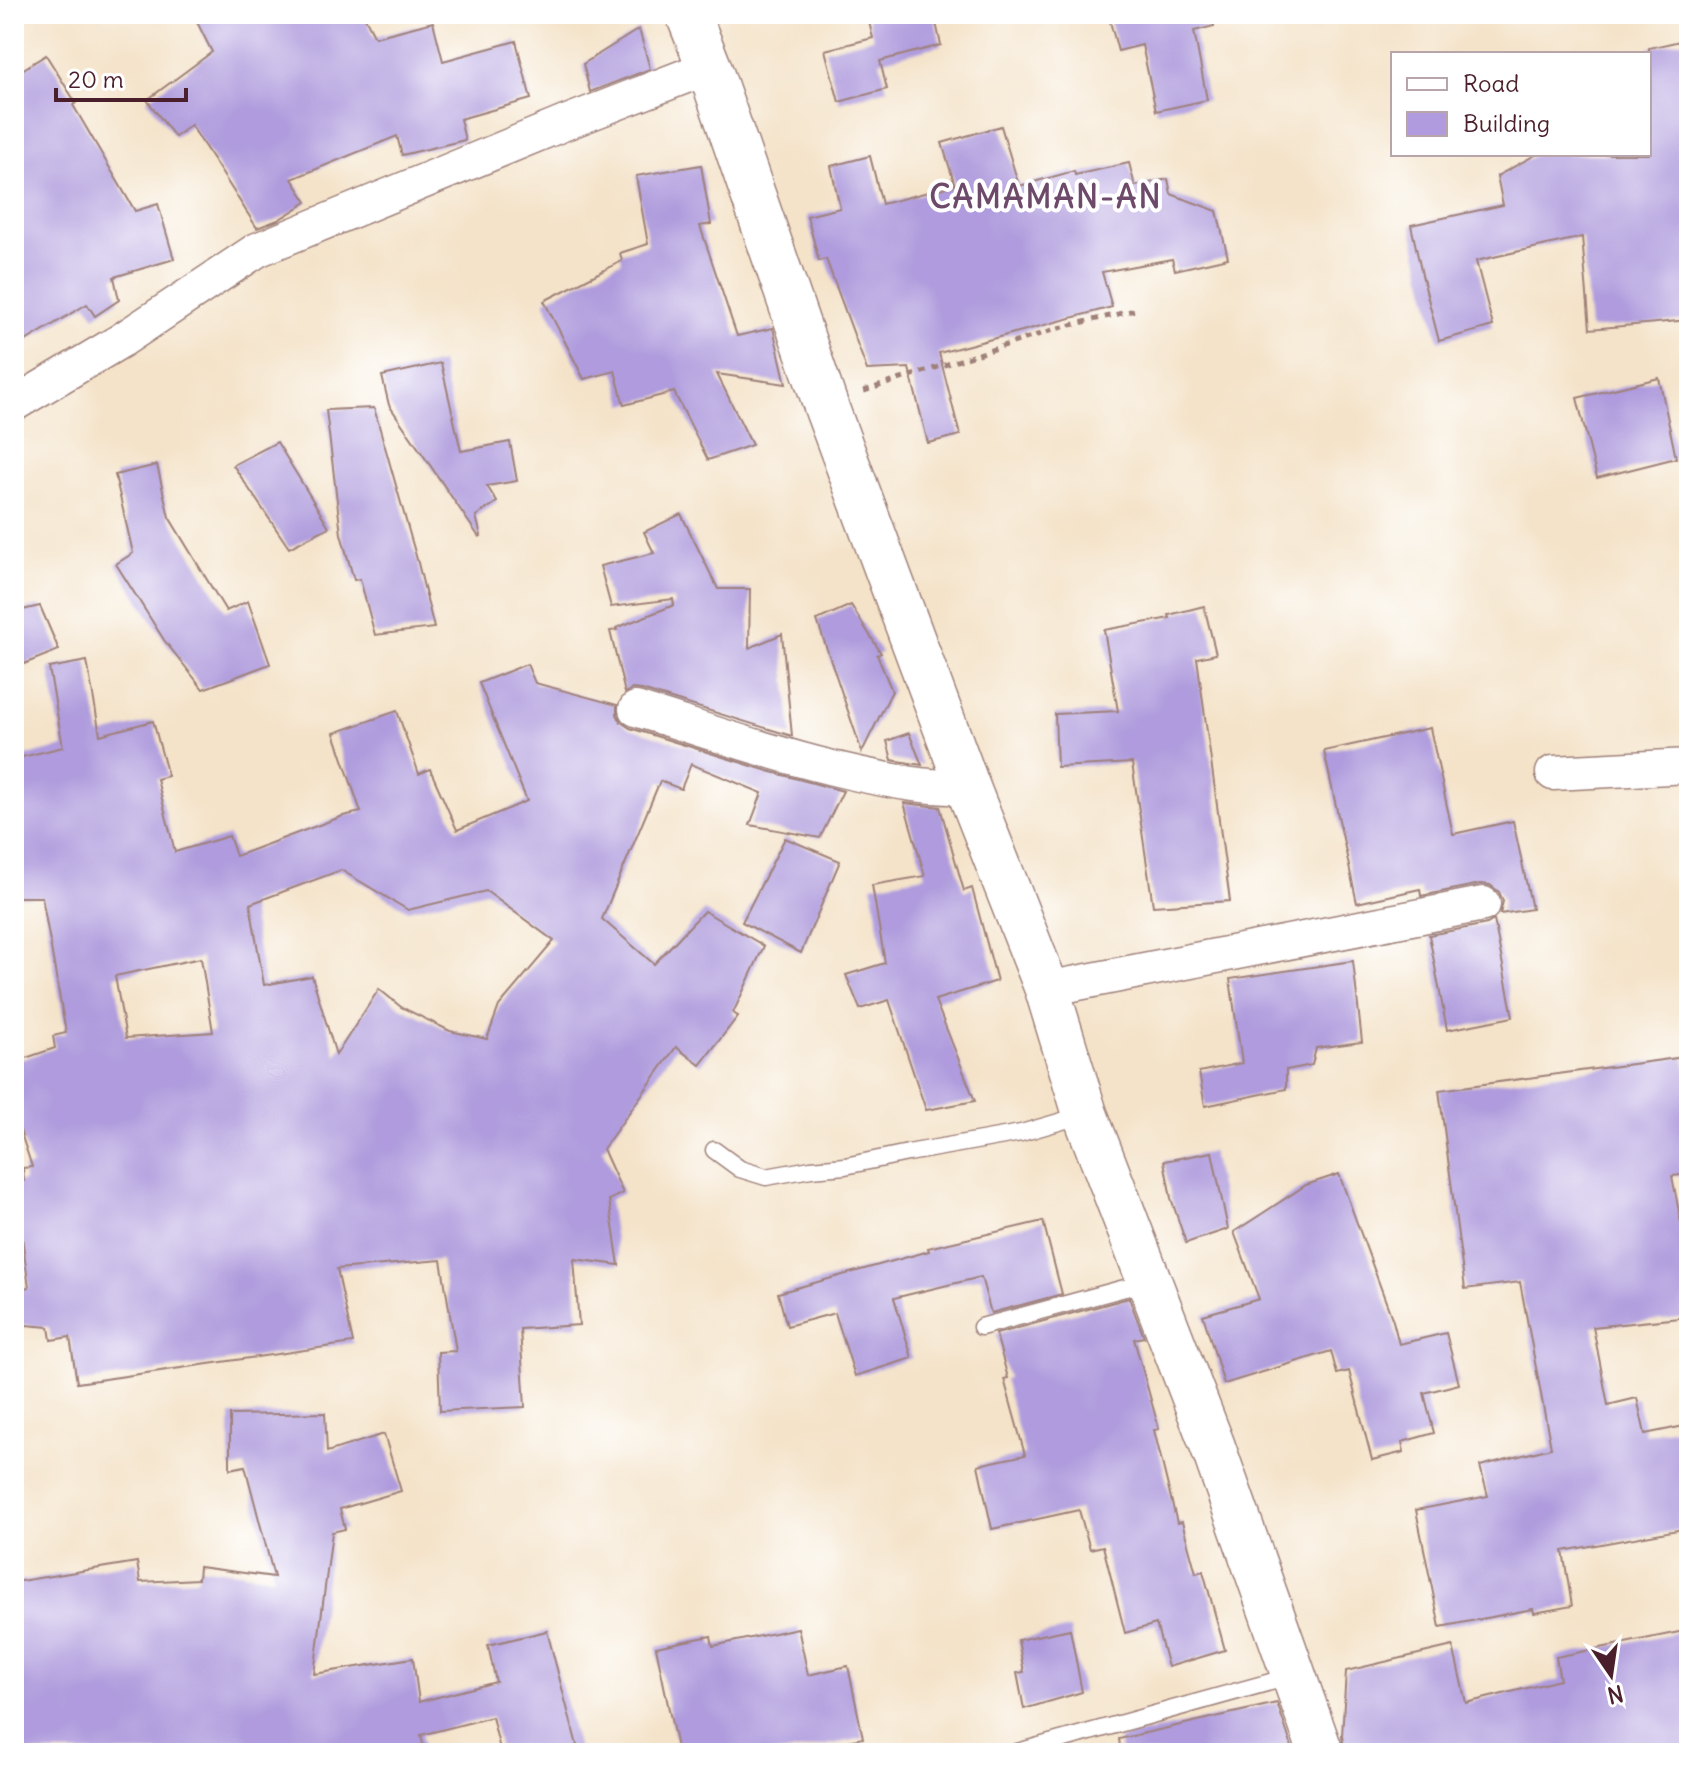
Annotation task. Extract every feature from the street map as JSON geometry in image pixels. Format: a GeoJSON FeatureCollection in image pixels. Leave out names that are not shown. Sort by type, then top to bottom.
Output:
{"type":"FeatureCollection","features":[{"type":"Feature","properties":{"kind":"main road"},"geometry":{"type":"LineString","coordinates":[[688,14],[825,403],[968,788],[1047,989],[1085,1114],[1213,1447],[1321,1753]]}},
{"type":"Feature","properties":{"kind":"street"},"geometry":{"type":"LineString","coordinates":[[14,404],[122,340],[257,250],[709,67]]}},
{"type":"Feature","properties":{"kind":"street"},"geometry":{"type":"LineString","coordinates":[[636,709],[790,757],[864,775],[916,784],[968,788]]}},
{"type":"Feature","properties":{"kind":"street"},"geometry":{"type":"LineString","coordinates":[[1553,773],[1689,766]]}},
{"type":"Feature","properties":{"kind":"street"},"geometry":{"type":"LineString","coordinates":[[1047,989],[1483,904]]}},
{"type":"Feature","properties":{"kind":"lane"},"geometry":{"type":"LineString","coordinates":[[714,1150],[740,1169],[766,1177],[845,1166],[1021,1133],[1085,1114]]}},
{"type":"Feature","properties":{"kind":"lane"},"geometry":{"type":"LineString","coordinates":[[981,1327],[1149,1281]]}},
{"type":"Feature","properties":{"kind":"lane"},"geometry":{"type":"LineString","coordinates":[[1014,1753],[1294,1676]]}},
{"type":"Feature","properties":{"kind":"path"},"geometry":{"type":"LineString","coordinates":[[825,403],[1059,328],[1139,309]]}},
{"type":"Feature","properties":{"kind":"building"},"geometry":{"type":"Polygon","coordinates":[[[193,14],[363,14],[375,37],[433,22],[443,61],[516,41],[531,99],[460,119],[465,140],[402,155],[397,136],[292,179],[307,202],[278,220],[257,228],[191,125],[175,137],[147,100],[212,52],[193,14]]]}},
{"type":"Feature","properties":{"kind":"building"},"geometry":{"type":"Polygon","coordinates":[[[867,14],[934,14],[941,45],[880,61],[887,89],[839,102],[825,50],[873,38],[867,14]]]}},
{"type":"Feature","properties":{"kind":"building"},"geometry":{"type":"Polygon","coordinates":[[[1108,14],[1213,14],[1214,26],[1194,31],[1207,100],[1156,111],[1142,45],[1118,51],[1108,14]]]}},
{"type":"Feature","properties":{"kind":"building"},"geometry":{"type":"Polygon","coordinates":[[[639,29],[650,69],[590,92],[583,64],[639,29]]]}},
{"type":"Feature","properties":{"kind":"building"},"geometry":{"type":"Polygon","coordinates":[[[1689,39],[1689,320],[1590,329],[1582,237],[1476,261],[1493,326],[1439,341],[1411,225],[1503,205],[1497,176],[1533,156],[1651,156],[1649,48],[1689,39]]]}},
{"type":"Feature","properties":{"kind":"building"},"geometry":{"type":"Polygon","coordinates":[[[46,55],[135,211],[158,204],[174,259],[114,277],[119,300],[95,316],[87,304],[14,348],[14,75],[46,55]]]}},
{"type":"Feature","properties":{"kind":"building"},"geometry":{"type":"Polygon","coordinates":[[[1001,126],[1019,186],[1074,171],[1075,175],[1129,163],[1135,186],[1168,179],[1171,194],[1217,211],[1228,258],[1175,270],[1172,259],[1102,272],[1112,307],[939,353],[960,435],[928,443],[909,368],[867,370],[826,259],[819,261],[807,216],[840,208],[831,166],[870,156],[882,204],[955,185],[942,143],[1001,126]]]}},
{"type":"Feature","properties":{"kind":"building"},"geometry":{"type":"Polygon","coordinates":[[[701,165],[711,224],[700,226],[737,336],[773,328],[786,384],[717,374],[752,445],[708,460],[674,392],[624,405],[615,371],[584,379],[544,301],[622,261],[620,253],[648,244],[636,176],[701,165]]]}},
{"type":"Feature","properties":{"kind":"building"},"geometry":{"type":"Polygon","coordinates":[[[441,363],[461,451],[510,442],[517,481],[487,486],[497,502],[476,516],[479,537],[389,405],[382,376],[441,363]]]}},
{"type":"Feature","properties":{"kind":"building"},"geometry":{"type":"Polygon","coordinates":[[[1659,378],[1676,458],[1597,478],[1577,398],[1659,378]]]}},
{"type":"Feature","properties":{"kind":"building"},"geometry":{"type":"Polygon","coordinates":[[[374,408],[434,628],[375,635],[360,579],[354,580],[341,534],[326,410],[374,408]]]}},
{"type":"Feature","properties":{"kind":"building"},"geometry":{"type":"Polygon","coordinates":[[[277,442],[329,527],[289,548],[233,465],[277,442]]]}},
{"type":"Feature","properties":{"kind":"building"},"geometry":{"type":"Polygon","coordinates":[[[157,465],[169,517],[226,611],[248,601],[270,664],[203,689],[164,640],[116,564],[133,553],[115,475],[157,465]]]}},
{"type":"Feature","properties":{"kind":"building"},"geometry":{"type":"Polygon","coordinates":[[[681,514],[718,589],[750,589],[749,648],[782,634],[792,736],[642,690],[632,689],[625,693],[610,631],[674,605],[673,599],[611,607],[600,566],[654,553],[644,532],[681,514]]]}},
{"type":"Feature","properties":{"kind":"building"},"geometry":{"type":"Polygon","coordinates":[[[851,605],[881,653],[877,655],[892,691],[862,752],[817,620],[851,605]]]}},
{"type":"Feature","properties":{"kind":"building"},"geometry":{"type":"Polygon","coordinates":[[[40,606],[59,650],[14,668],[14,612],[40,606]]]}},
{"type":"Feature","properties":{"kind":"building"},"geometry":{"type":"Polygon","coordinates":[[[1204,606],[1216,654],[1197,658],[1230,901],[1153,906],[1132,763],[1057,767],[1055,714],[1118,711],[1104,630],[1170,618],[1169,615],[1204,606]]]}},
{"type":"Feature","properties":{"kind":"building"},"geometry":{"type":"Polygon","coordinates":[[[87,661],[100,735],[153,721],[168,776],[157,779],[175,852],[229,836],[236,856],[361,812],[334,733],[397,711],[419,774],[430,769],[457,830],[527,801],[479,683],[527,664],[535,683],[617,705],[621,722],[630,728],[843,791],[820,838],[750,825],[762,793],[691,764],[681,789],[660,781],[602,919],[654,964],[704,911],[764,946],[733,1013],[738,1016],[700,1065],[676,1047],[603,1149],[623,1193],[609,1200],[619,1265],[574,1259],[579,1325],[520,1329],[525,1407],[440,1411],[438,1352],[456,1351],[441,1260],[337,1269],[353,1343],[77,1383],[70,1337],[51,1340],[49,1327],[14,1324],[14,1290],[29,1287],[19,1217],[14,1218],[14,1183],[24,1181],[23,1168],[32,1167],[14,1112],[14,1062],[55,1048],[53,1036],[66,1033],[42,897],[14,897],[14,759],[63,747],[49,668],[87,661]],[[341,870],[250,904],[264,985],[312,976],[336,1055],[379,989],[401,1007],[450,1031],[487,1039],[499,1006],[554,941],[486,891],[408,910],[341,870]],[[201,958],[115,976],[126,1038],[213,1032],[201,958]]]}},
{"type":"Feature","properties":{"kind":"building"},"geometry":{"type":"Polygon","coordinates":[[[1430,728],[1453,834],[1513,821],[1532,909],[1500,914],[1503,901],[1499,892],[1490,885],[1480,884],[1421,896],[1420,889],[1357,903],[1324,751],[1430,728]]]}},
{"type":"Feature","properties":{"kind":"building"},"geometry":{"type":"Polygon","coordinates":[[[909,733],[922,765],[892,760],[887,741],[909,733]]]}},
{"type":"Feature","properties":{"kind":"building"},"geometry":{"type":"Polygon","coordinates":[[[904,803],[940,807],[964,891],[972,888],[997,981],[935,1000],[975,1101],[926,1110],[889,1000],[860,1009],[846,975],[885,963],[872,885],[925,876],[904,803]]]}},
{"type":"Feature","properties":{"kind":"building"},"geometry":{"type":"Polygon","coordinates":[[[785,838],[840,861],[801,953],[742,922],[785,838]]]}},
{"type":"Feature","properties":{"kind":"building"},"geometry":{"type":"Polygon","coordinates":[[[1494,920],[1513,1017],[1447,1030],[1429,935],[1494,920]]]}},
{"type":"Feature","properties":{"kind":"building"},"geometry":{"type":"Polygon","coordinates":[[[1353,961],[1362,1042],[1316,1048],[1312,1065],[1286,1070],[1286,1089],[1205,1106],[1199,1072],[1242,1063],[1230,979],[1353,961]]]}},
{"type":"Feature","properties":{"kind":"building"},"geometry":{"type":"Polygon","coordinates":[[[1685,1057],[1689,1091],[1689,1174],[1672,1176],[1689,1263],[1689,1317],[1593,1327],[1608,1405],[1637,1398],[1645,1434],[1689,1425],[1689,1528],[1563,1551],[1572,1606],[1534,1613],[1533,1609],[1440,1627],[1416,1510],[1488,1496],[1480,1466],[1551,1448],[1520,1282],[1465,1289],[1439,1090],[1685,1057]]]}},
{"type":"Feature","properties":{"kind":"building"},"geometry":{"type":"Polygon","coordinates":[[[1212,1152],[1228,1229],[1186,1243],[1171,1198],[1164,1161],[1212,1152]]]}},
{"type":"Feature","properties":{"kind":"building"},"geometry":{"type":"Polygon","coordinates":[[[1339,1174],[1399,1344],[1446,1333],[1459,1384],[1424,1393],[1434,1433],[1402,1442],[1404,1452],[1372,1460],[1349,1371],[1337,1374],[1331,1351],[1224,1384],[1203,1315],[1259,1299],[1234,1232],[1306,1185],[1339,1174]]]}},
{"type":"Feature","properties":{"kind":"building"},"geometry":{"type":"Polygon","coordinates":[[[1043,1221],[1062,1294],[991,1313],[981,1277],[894,1298],[912,1358],[855,1376],[835,1313],[787,1326],[778,1293],[929,1251],[928,1248],[1043,1221]]]}},
{"type":"Feature","properties":{"kind":"building"},"geometry":{"type":"Polygon","coordinates":[[[1129,1298],[1144,1337],[1134,1339],[1159,1429],[1154,1430],[1177,1523],[1182,1522],[1196,1573],[1203,1571],[1225,1650],[1168,1667],[1156,1624],[1125,1633],[1103,1546],[1090,1549],[1079,1510],[992,1529],[978,1465],[1025,1455],[1004,1379],[1008,1378],[996,1334],[1129,1298]]]}},
{"type":"Feature","properties":{"kind":"building"},"geometry":{"type":"Polygon","coordinates":[[[325,1413],[327,1452],[384,1434],[401,1491],[340,1509],[345,1529],[332,1532],[314,1674],[413,1658],[419,1702],[496,1682],[488,1645],[547,1631],[579,1753],[501,1753],[492,1717],[421,1735],[425,1753],[14,1753],[14,1582],[137,1562],[140,1582],[198,1579],[199,1567],[274,1577],[245,1466],[230,1469],[230,1415],[325,1413]]]}},
{"type":"Feature","properties":{"kind":"building"},"geometry":{"type":"Polygon","coordinates":[[[798,1628],[808,1675],[848,1666],[863,1738],[788,1753],[678,1753],[656,1647],[711,1636],[713,1646],[798,1628]]]}},
{"type":"Feature","properties":{"kind":"building"},"geometry":{"type":"Polygon","coordinates":[[[1070,1629],[1082,1692],[1024,1709],[1017,1673],[1024,1672],[1018,1640],[1070,1629]]]}},
{"type":"Feature","properties":{"kind":"building"},"geometry":{"type":"Polygon","coordinates":[[[1689,1630],[1689,1753],[1345,1753],[1342,1736],[1346,1671],[1453,1646],[1466,1703],[1560,1680],[1556,1657],[1689,1630]]]}},
{"type":"Feature","properties":{"kind":"building"},"geometry":{"type":"Polygon","coordinates":[[[1277,1703],[1294,1753],[1121,1753],[1119,1739],[1277,1703]]]}},
{"type":"Feature","properties":{"kind":"district","name":"CAMAMAN-AN"},"geometry":{"type":"Point","coordinates":[1046,197]}}]}
